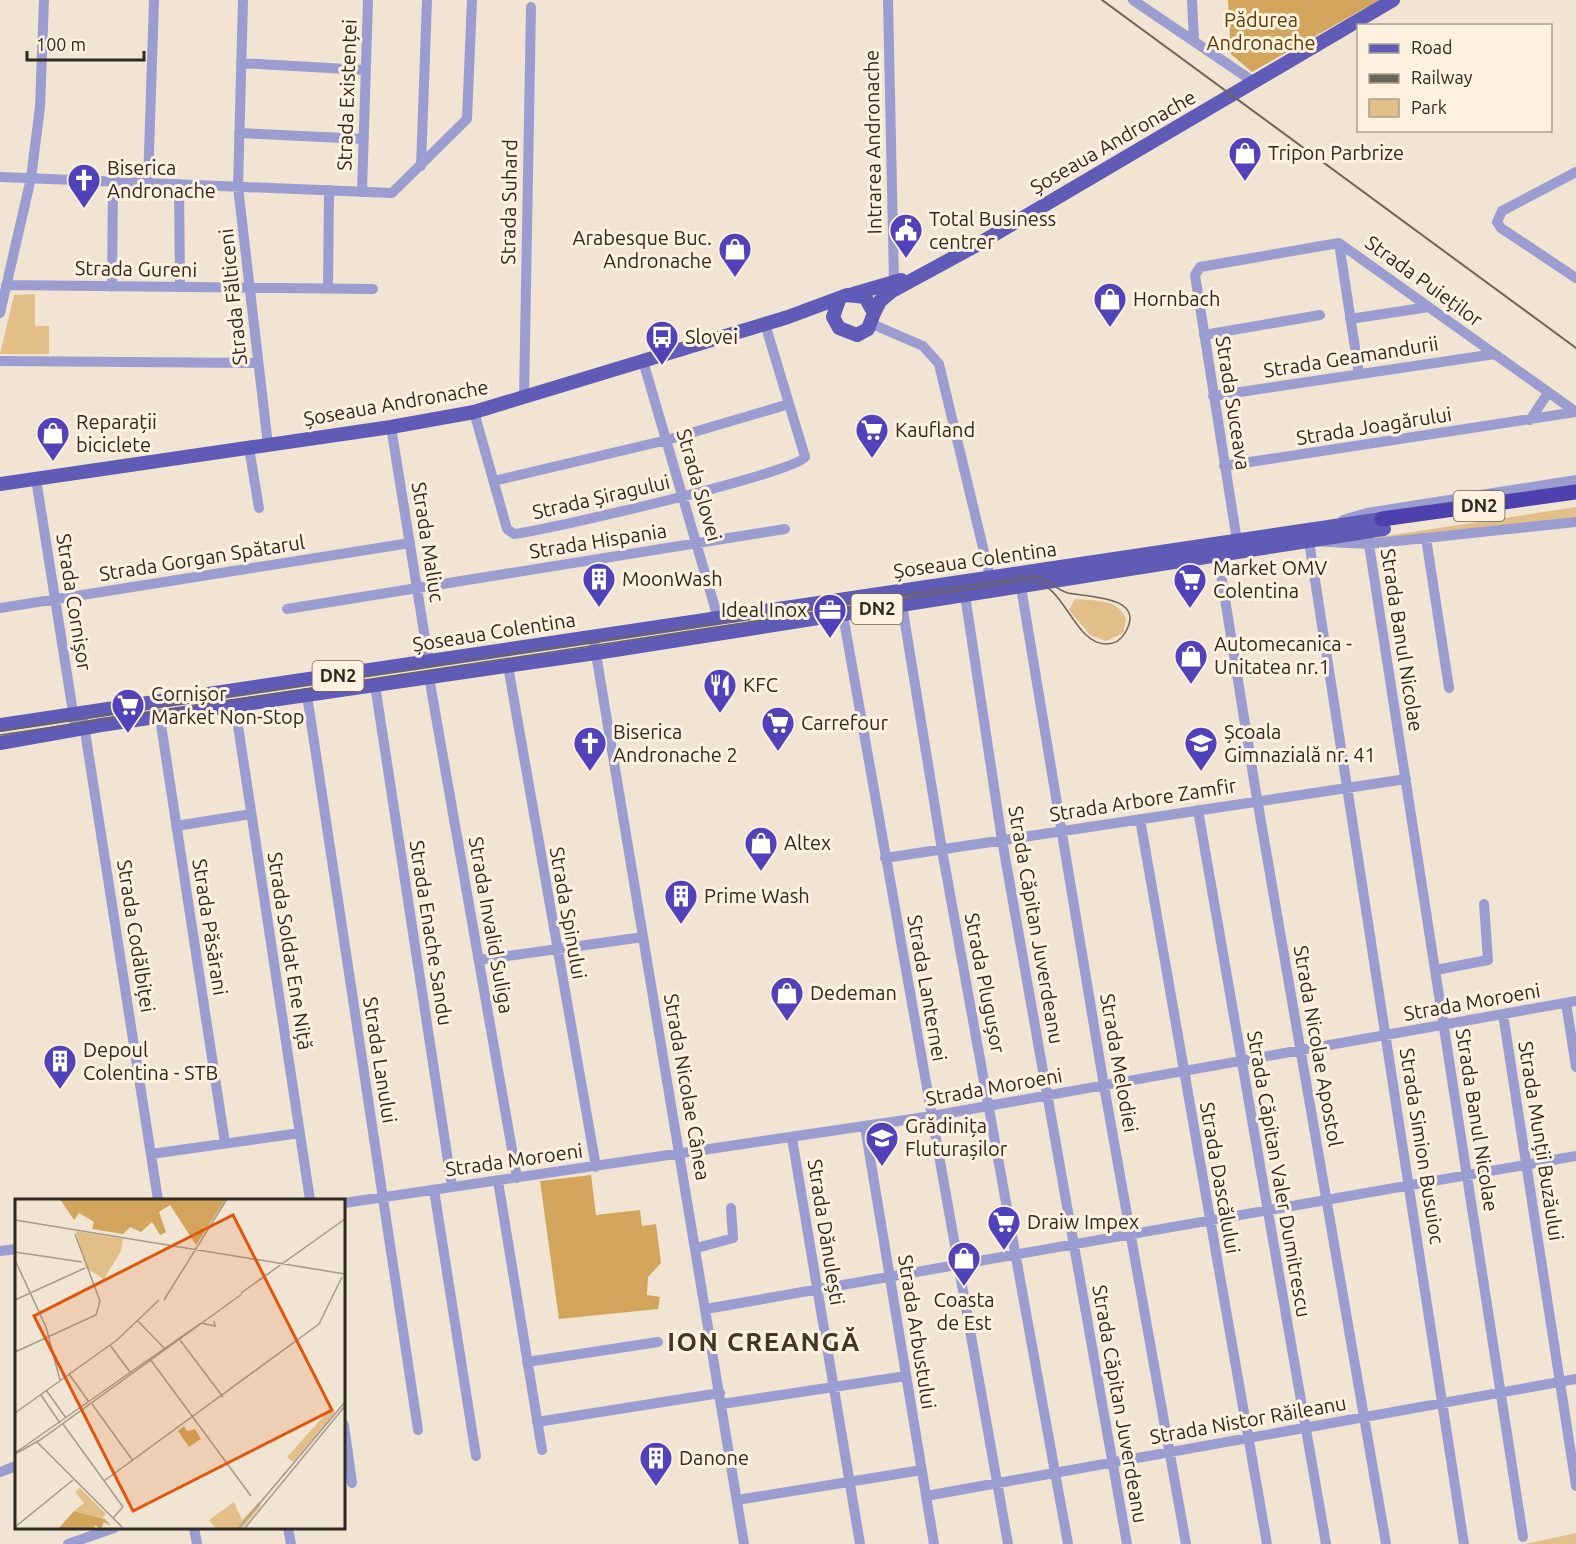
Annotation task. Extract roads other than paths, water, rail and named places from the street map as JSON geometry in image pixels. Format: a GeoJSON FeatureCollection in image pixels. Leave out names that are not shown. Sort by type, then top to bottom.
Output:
{"type":"FeatureCollection","features":[{"type":"Feature","properties":{"kind":"highway","name":"DN2"},"geometry":{"type":"LineString","coordinates":[[1383,524],[1576,492]]}},
{"type":"Feature","properties":{"kind":"highway","name":"DN2"},"geometry":{"type":"LineString","coordinates":[[1383,524],[1576,502]]}},
{"type":"Feature","properties":{"kind":"main road","name":"Șoseaua Andronache"},"geometry":{"type":"LineString","coordinates":[[873,318],[886,295],[1393,0]]}},
{"type":"Feature","properties":{"kind":"main road","name":"Șoseaua Andronache"},"geometry":{"type":"LineString","coordinates":[[853,294],[928,270]]}},
{"type":"Feature","properties":{"kind":"main road"},"geometry":{"type":"LineString","coordinates":[[853,294],[870,302],[873,318],[857,334],[844,332],[835,323],[834,311],[839,300],[853,294]]}},
{"type":"Feature","properties":{"kind":"main road","name":"Șoseaua Andronache"},"geometry":{"type":"LineString","coordinates":[[0,484],[391,427],[474,412],[839,300]]}},
{"type":"Feature","properties":{"kind":"main road","name":"Șoseaua Andronache"},"geometry":{"type":"LineString","coordinates":[[788,317],[818,315],[835,323]]}},
{"type":"Feature","properties":{"kind":"main road","name":"Șoseaua Colentina"},"geometry":{"type":"LineString","coordinates":[[0,725],[77,713],[429,670],[508,666],[1021,587],[1218,555],[1312,535],[1383,524]]}},
{"type":"Feature","properties":{"kind":"main road","name":"Șoseaua Colentina"},"geometry":{"type":"LineString","coordinates":[[0,743],[83,733],[160,718],[375,685],[429,670],[593,636],[1237,541],[1312,535],[1368,538],[1383,524]]}},
{"type":"Feature","properties":{"kind":"street"},"geometry":{"type":"LineString","coordinates":[[0,313],[31,178],[40,107],[44,0]]}},
{"type":"Feature","properties":{"kind":"street"},"geometry":{"type":"LineString","coordinates":[[148,183],[154,0]]}},
{"type":"Feature","properties":{"kind":"street","name":"Strada Fălticeni"},"geometry":{"type":"LineString","coordinates":[[243,0],[238,187],[252,288],[268,445]]}},
{"type":"Feature","properties":{"kind":"street","name":"Strada Existenței"},"geometry":{"type":"LineString","coordinates":[[362,192],[368,0]]}},
{"type":"Feature","properties":{"kind":"street"},"geometry":{"type":"LineString","coordinates":[[422,166],[427,0]]}},
{"type":"Feature","properties":{"kind":"street"},"geometry":{"type":"LineString","coordinates":[[0,177],[362,192],[394,191],[463,125],[468,116],[472,0]]}},
{"type":"Feature","properties":{"kind":"street","name":"Intrarea Andronache"},"geometry":{"type":"LineString","coordinates":[[888,0],[894,282]]}},
{"type":"Feature","properties":{"kind":"street"},"geometry":{"type":"LineString","coordinates":[[1133,0],[1254,82]]}},
{"type":"Feature","properties":{"kind":"street"},"geometry":{"type":"LineString","coordinates":[[1192,0],[1194,41]]}},
{"type":"Feature","properties":{"kind":"street","name":"Strada Suhard"},"geometry":{"type":"LineString","coordinates":[[524,398],[531,7]]}},
{"type":"Feature","properties":{"kind":"street"},"geometry":{"type":"LineString","coordinates":[[241,63],[365,70]]}},
{"type":"Feature","properties":{"kind":"street"},"geometry":{"type":"LineString","coordinates":[[239,133],[364,139]]}},
{"type":"Feature","properties":{"kind":"street"},"geometry":{"type":"LineString","coordinates":[[1576,172],[1502,212],[1498,219],[1501,228],[1576,278]]}},
{"type":"Feature","properties":{"kind":"street"},"geometry":{"type":"LineString","coordinates":[[112,287],[113,182]]}},
{"type":"Feature","properties":{"kind":"street"},"geometry":{"type":"LineString","coordinates":[[179,184],[180,287]]}},
{"type":"Feature","properties":{"kind":"street"},"geometry":{"type":"LineString","coordinates":[[328,289],[329,190]]}},
{"type":"Feature","properties":{"kind":"street"},"geometry":{"type":"LineString","coordinates":[[1339,243],[1359,374]]}},
{"type":"Feature","properties":{"kind":"street","name":"Strada Puieților"},"geometry":{"type":"LineString","coordinates":[[1197,270],[1339,243],[1576,412]]}},
{"type":"Feature","properties":{"kind":"street","name":"Strada Suceava"},"geometry":{"type":"LineString","coordinates":[[1197,270],[1213,396],[1237,541]]}},
{"type":"Feature","properties":{"kind":"street","name":"Strada Gureni"},"geometry":{"type":"LineString","coordinates":[[6,285],[373,289]]}},
{"type":"Feature","properties":{"kind":"street"},"geometry":{"type":"LineString","coordinates":[[1350,319],[1429,307]]}},
{"type":"Feature","properties":{"kind":"street"},"geometry":{"type":"LineString","coordinates":[[1204,335],[1320,315]]}},
{"type":"Feature","properties":{"kind":"street"},"geometry":{"type":"LineString","coordinates":[[873,318],[923,346],[939,364],[990,577]]}},
{"type":"Feature","properties":{"kind":"street","name":"Strada Șiragului"},"geometry":{"type":"LineString","coordinates":[[494,481],[507,528],[511,533],[684,497],[803,461],[804,454],[765,324]]}},
{"type":"Feature","properties":{"kind":"street","name":"Strada Geamandurii"},"geometry":{"type":"LineString","coordinates":[[1213,396],[1495,354]]}},
{"type":"Feature","properties":{"kind":"street"},"geometry":{"type":"LineString","coordinates":[[0,361],[258,363]]}},
{"type":"Feature","properties":{"kind":"street","name":"Strada Slovei"},"geometry":{"type":"LineString","coordinates":[[643,362],[718,618]]}},
{"type":"Feature","properties":{"kind":"street"},"geometry":{"type":"LineString","coordinates":[[1530,420],[1548,393]]}},
{"type":"Feature","properties":{"kind":"street"},"geometry":{"type":"LineString","coordinates":[[474,412],[494,481],[667,440],[789,404]]}},
{"type":"Feature","properties":{"kind":"street","name":"Strada Joagărului"},"geometry":{"type":"LineString","coordinates":[[1224,466],[1576,412]]}},
{"type":"Feature","properties":{"kind":"street","name":"Strada Maliuc"},"geometry":{"type":"LineString","coordinates":[[391,427],[429,670]]}},
{"type":"Feature","properties":{"kind":"street"},"geometry":{"type":"LineString","coordinates":[[249,448],[259,508]]}},
{"type":"Feature","properties":{"kind":"street","name":"Strada Cornișor"},"geometry":{"type":"LineString","coordinates":[[36,479],[55,600],[83,733]]}},
{"type":"Feature","properties":{"kind":"street","name":"Șoseaua Colentina"},"geometry":{"type":"LineString","coordinates":[[1312,535],[1367,513],[1576,480]]}},
{"type":"Feature","properties":{"kind":"street","name":"Șoseaua Colentina"},"geometry":{"type":"LineString","coordinates":[[1368,538],[1426,538],[1576,522]]}},
{"type":"Feature","properties":{"kind":"street","name":"Strada Hispania"},"geometry":{"type":"LineString","coordinates":[[287,609],[785,529]]}},
{"type":"Feature","properties":{"kind":"street","name":"Strada Simion Busuioc"},"geometry":{"type":"LineString","coordinates":[[1312,535],[1348,788],[1464,1544]]}},
{"type":"Feature","properties":{"kind":"street","name":"Strada Banul Nicolae"},"geometry":{"type":"LineString","coordinates":[[1368,538],[1523,1537]]}},
{"type":"Feature","properties":{"kind":"street"},"geometry":{"type":"LineString","coordinates":[[1426,538],[1449,688]]}},
{"type":"Feature","properties":{"kind":"street","name":"Strada Gorgan Spătarul"},"geometry":{"type":"LineString","coordinates":[[0,608],[410,543]]}},
{"type":"Feature","properties":{"kind":"street","name":"Strada Nicolae Apostol"},"geometry":{"type":"LineString","coordinates":[[1218,555],[1257,800],[1386,1544]]}},
{"type":"Feature","properties":{"kind":"street","name":"Strada Melodiei"},"geometry":{"type":"LineString","coordinates":[[1021,587],[1104,1086],[1186,1544]]}},
{"type":"Feature","properties":{"kind":"street","name":"Strada Căpitan Juverdeanu"},"geometry":{"type":"LineString","coordinates":[[965,595],[1002,840],[1127,1544]]}},
{"type":"Feature","properties":{"kind":"street","name":"Strada Plugușor"},"geometry":{"type":"LineString","coordinates":[[902,605],[942,850],[1068,1544]]}},
{"type":"Feature","properties":{"kind":"street","name":"Strada Lanternei"},"geometry":{"type":"LineString","coordinates":[[843,615],[1008,1544]]}},
{"type":"Feature","properties":{"kind":"street","name":"Strada Nicolae Cânea"},"geometry":{"type":"LineString","coordinates":[[593,636],[697,1248],[744,1544]]}},
{"type":"Feature","properties":{"kind":"street","name":"Strada Spinului"},"geometry":{"type":"LineString","coordinates":[[508,666],[596,1167]]}},
{"type":"Feature","properties":{"kind":"street","name":"Strada Invalid Suliga"},"geometry":{"type":"LineString","coordinates":[[429,670],[517,1178]]}},
{"type":"Feature","properties":{"kind":"street","name":"Strada Enache Sandu"},"geometry":{"type":"LineString","coordinates":[[375,685],[452,1187]]}},
{"type":"Feature","properties":{"kind":"street","name":"Strada Lanului"},"geometry":{"type":"LineString","coordinates":[[307,694],[418,1430]]}},
{"type":"Feature","properties":{"kind":"street","name":"Strada Soldat Ene Niță"},"geometry":{"type":"LineString","coordinates":[[235,706],[310,1199]]}},
{"type":"Feature","properties":{"kind":"street","name":"Strada Păsărani"},"geometry":{"type":"LineString","coordinates":[[160,718],[225,1143]]}},
{"type":"Feature","properties":{"kind":"street","name":"Strada Codălbiței"},"geometry":{"type":"LineString","coordinates":[[83,733],[158,1199]]}},
{"type":"Feature","properties":{"kind":"street","name":"Strada Arbore Zamfir"},"geometry":{"type":"LineString","coordinates":[[885,858],[1406,779]]}},
{"type":"Feature","properties":{"kind":"street","name":"Strada Căpitan Valer Dumitrescu"},"geometry":{"type":"LineString","coordinates":[[1197,810],[1326,1544]]}},
{"type":"Feature","properties":{"kind":"street"},"geometry":{"type":"LineString","coordinates":[[176,826],[251,814]]}},
{"type":"Feature","properties":{"kind":"street","name":"Strada Dascălului"},"geometry":{"type":"LineString","coordinates":[[1140,819],[1267,1544]]}},
{"type":"Feature","properties":{"kind":"street"},"geometry":{"type":"LineString","coordinates":[[1436,970],[1488,960],[1484,904]]}},
{"type":"Feature","properties":{"kind":"street"},"geometry":{"type":"LineString","coordinates":[[479,960],[643,937]]}},
{"type":"Feature","properties":{"kind":"street"},"geometry":{"type":"LineString","coordinates":[[1571,1002],[1576,1067]]}},
{"type":"Feature","properties":{"kind":"street","name":"Strada Moroeni"},"geometry":{"type":"LineString","coordinates":[[345,1203],[865,1127],[1184,1073],[1571,1002]]}},
{"type":"Feature","properties":{"kind":"street","name":"Strada Munții Buzăului"},"geometry":{"type":"LineString","coordinates":[[1503,1014],[1576,1486]]}},
{"type":"Feature","properties":{"kind":"street","name":"Strada Arbustului"},"geometry":{"type":"LineString","coordinates":[[865,1127],[934,1544]]}},
{"type":"Feature","properties":{"kind":"street"},"geometry":{"type":"LineString","coordinates":[[151,1154],[300,1133]]}},
{"type":"Feature","properties":{"kind":"street","name":"Strada Dănulești"},"geometry":{"type":"LineString","coordinates":[[792,1138],[860,1544]]}},
{"type":"Feature","properties":{"kind":"street"},"geometry":{"type":"LineString","coordinates":[[706,1309],[1132,1236],[1576,1156]]}},
{"type":"Feature","properties":{"kind":"street"},"geometry":{"type":"LineString","coordinates":[[498,1181],[542,1450]]}},
{"type":"Feature","properties":{"kind":"street"},"geometry":{"type":"LineString","coordinates":[[434,1190],[476,1456]]}},
{"type":"Feature","properties":{"kind":"street"},"geometry":{"type":"LineString","coordinates":[[697,1248],[733,1238],[730,1208]]}},
{"type":"Feature","properties":{"kind":"street"},"geometry":{"type":"LineString","coordinates":[[0,1251],[15,1249]]}},
{"type":"Feature","properties":{"kind":"street"},"geometry":{"type":"LineString","coordinates":[[527,1362],[658,1342]]}},
{"type":"Feature","properties":{"kind":"street"},"geometry":{"type":"LineString","coordinates":[[537,1422],[721,1398],[834,1387],[906,1376]]}},
{"type":"Feature","properties":{"kind":"street","name":"Strada Nistor Răileanu"},"geometry":{"type":"LineString","coordinates":[[926,1496],[1576,1379]]}},
{"type":"Feature","properties":{"kind":"street"},"geometry":{"type":"LineString","coordinates":[[345,1442],[346,1459],[352,1484]]}},
{"type":"Feature","properties":{"kind":"street"},"geometry":{"type":"LineString","coordinates":[[0,1472],[15,1466]]}},
{"type":"Feature","properties":{"kind":"street"},"geometry":{"type":"LineString","coordinates":[[737,1500],[922,1470]]}},
{"type":"Feature","properties":{"kind":"street"},"geometry":{"type":"LineString","coordinates":[[68,1544],[109,1529]]}},
{"type":"Feature","properties":{"kind":"street"},"geometry":{"type":"LineString","coordinates":[[194,1529],[197,1544]]}},
{"type":"Feature","properties":{"kind":"street"},"geometry":{"type":"LineString","coordinates":[[288,1529],[291,1544]]}},
{"type":"Feature","properties":{"kind":"tram line"},"geometry":{"type":"LineString","coordinates":[[0,731],[1031,576],[1046,580],[1068,593],[1112,600],[1128,611],[1130,621],[1125,633],[1117,641],[1106,644],[1095,641],[1085,634],[1051,590],[1041,583],[1028,580],[0,735]]}},
{"type":"Feature","properties":{"kind":"railway"},"geometry":{"type":"LineString","coordinates":[[1102,0],[1576,348]]}},
{"type":"Feature","properties":{"kind":"place","name":"Tripon Parbrize"},"geometry":{"type":"Point","coordinates":[1245,182]}},
{"type":"Feature","properties":{"kind":"place","name":"Biserica Andronache"},"geometry":{"type":"Point","coordinates":[84,209]}},
{"type":"Feature","properties":{"kind":"place","name":"Total Business centrer"},"geometry":{"type":"Point","coordinates":[906,259]}},
{"type":"Feature","properties":{"kind":"place","name":"Arabesque Buc. Andronache"},"geometry":{"type":"Point","coordinates":[735,278]}},
{"type":"Feature","properties":{"kind":"place","name":"Hornbach"},"geometry":{"type":"Point","coordinates":[1110,328]}},
{"type":"Feature","properties":{"kind":"place","name":"Slovei"},"geometry":{"type":"Point","coordinates":[662,366]}},
{"type":"Feature","properties":{"kind":"place","name":"Kaufland"},"geometry":{"type":"Point","coordinates":[872,459]}},
{"type":"Feature","properties":{"kind":"place","name":"Reparații biciclete"},"geometry":{"type":"Point","coordinates":[53,462]}},
{"type":"Feature","properties":{"kind":"place","name":"MoonWash"},"geometry":{"type":"Point","coordinates":[599,608]}},
{"type":"Feature","properties":{"kind":"place","name":"Market OMV Colentina"},"geometry":{"type":"Point","coordinates":[1190,609]}},
{"type":"Feature","properties":{"kind":"place","name":"Ideal Inox"},"geometry":{"type":"Point","coordinates":[830,639]}},
{"type":"Feature","properties":{"kind":"place","name":"Automecanica - Unitatea nr.1"},"geometry":{"type":"Point","coordinates":[1191,685]}},
{"type":"Feature","properties":{"kind":"place","name":"KFC"},"geometry":{"type":"Point","coordinates":[720,714]}},
{"type":"Feature","properties":{"kind":"place","name":"Cornișor Market Non-Stop"},"geometry":{"type":"Point","coordinates":[128,734]}},
{"type":"Feature","properties":{"kind":"place","name":"Carrefour"},"geometry":{"type":"Point","coordinates":[778,752]}},
{"type":"Feature","properties":{"kind":"place","name":"Biserica Andronache 2"},"geometry":{"type":"Point","coordinates":[590,772]}},
{"type":"Feature","properties":{"kind":"place","name":"Școala Gimnazială nr. 41"},"geometry":{"type":"Point","coordinates":[1201,772]}},
{"type":"Feature","properties":{"kind":"place","name":"Altex"},"geometry":{"type":"Point","coordinates":[761,872]}},
{"type":"Feature","properties":{"kind":"place","name":"Prime Wash"},"geometry":{"type":"Point","coordinates":[681,925]}},
{"type":"Feature","properties":{"kind":"place","name":"Dedeman"},"geometry":{"type":"Point","coordinates":[787,1022]}},
{"type":"Feature","properties":{"kind":"place","name":"Depoul Colentina - STB"},"geometry":{"type":"Point","coordinates":[60,1090]}},
{"type":"Feature","properties":{"kind":"place","name":"Grădinița Fluturașilor"},"geometry":{"type":"Point","coordinates":[882,1167]}},
{"type":"Feature","properties":{"kind":"place","name":"Draiw Impex"},"geometry":{"type":"Point","coordinates":[1004,1251]}},
{"type":"Feature","properties":{"kind":"place","name":"Coasta de Est"},"geometry":{"type":"Point","coordinates":[964,1287]}},
{"type":"Feature","properties":{"kind":"place","name":"Danone"},"geometry":{"type":"Point","coordinates":[656,1487]}},
{"type":"Feature","properties":{"kind":"district","name":"ION CREANGĂ"},"geometry":{"type":"Point","coordinates":[764,1342]}},
{"type":"Feature","properties":{"kind":"park label","name":"Pădurea Andronache"},"geometry":{"type":"Point","coordinates":[1261,32]}}]}
